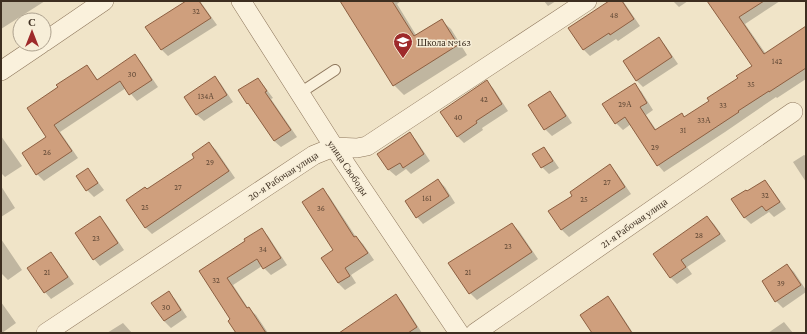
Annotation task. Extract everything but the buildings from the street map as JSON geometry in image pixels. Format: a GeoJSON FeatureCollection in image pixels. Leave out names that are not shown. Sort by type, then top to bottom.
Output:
{"type":"FeatureCollection","features":[{"type":"Feature","properties":{"kind":"street"},"geometry":{"type":"LineString","coordinates":[[52,37],[104,1]]}},
{"type":"Feature","properties":{"kind":"street","name":"улица Свободы"},"geometry":{"type":"LineString","coordinates":[[241,1],[334,147],[459,333]]}},
{"type":"Feature","properties":{"kind":"street","name":"20-я Рабочая улица"},"geometry":{"type":"LineString","coordinates":[[46,333],[314,155],[334,147],[357,148],[367,146],[587,1]]}},
{"type":"Feature","properties":{"kind":"street"},"geometry":{"type":"LineString","coordinates":[[1,71],[29,52]]}},
{"type":"Feature","properties":{"kind":"street","name":"21-я Рабочая улица"},"geometry":{"type":"LineString","coordinates":[[475,333],[793,112]]}},
{"type":"Feature","properties":{"kind":"lane"},"geometry":{"type":"LineString","coordinates":[[300,93],[335,70]]}},
{"type":"Feature","properties":{"kind":"place","name":"Школа №163"},"geometry":{"type":"Point","coordinates":[403,59]}}]}
